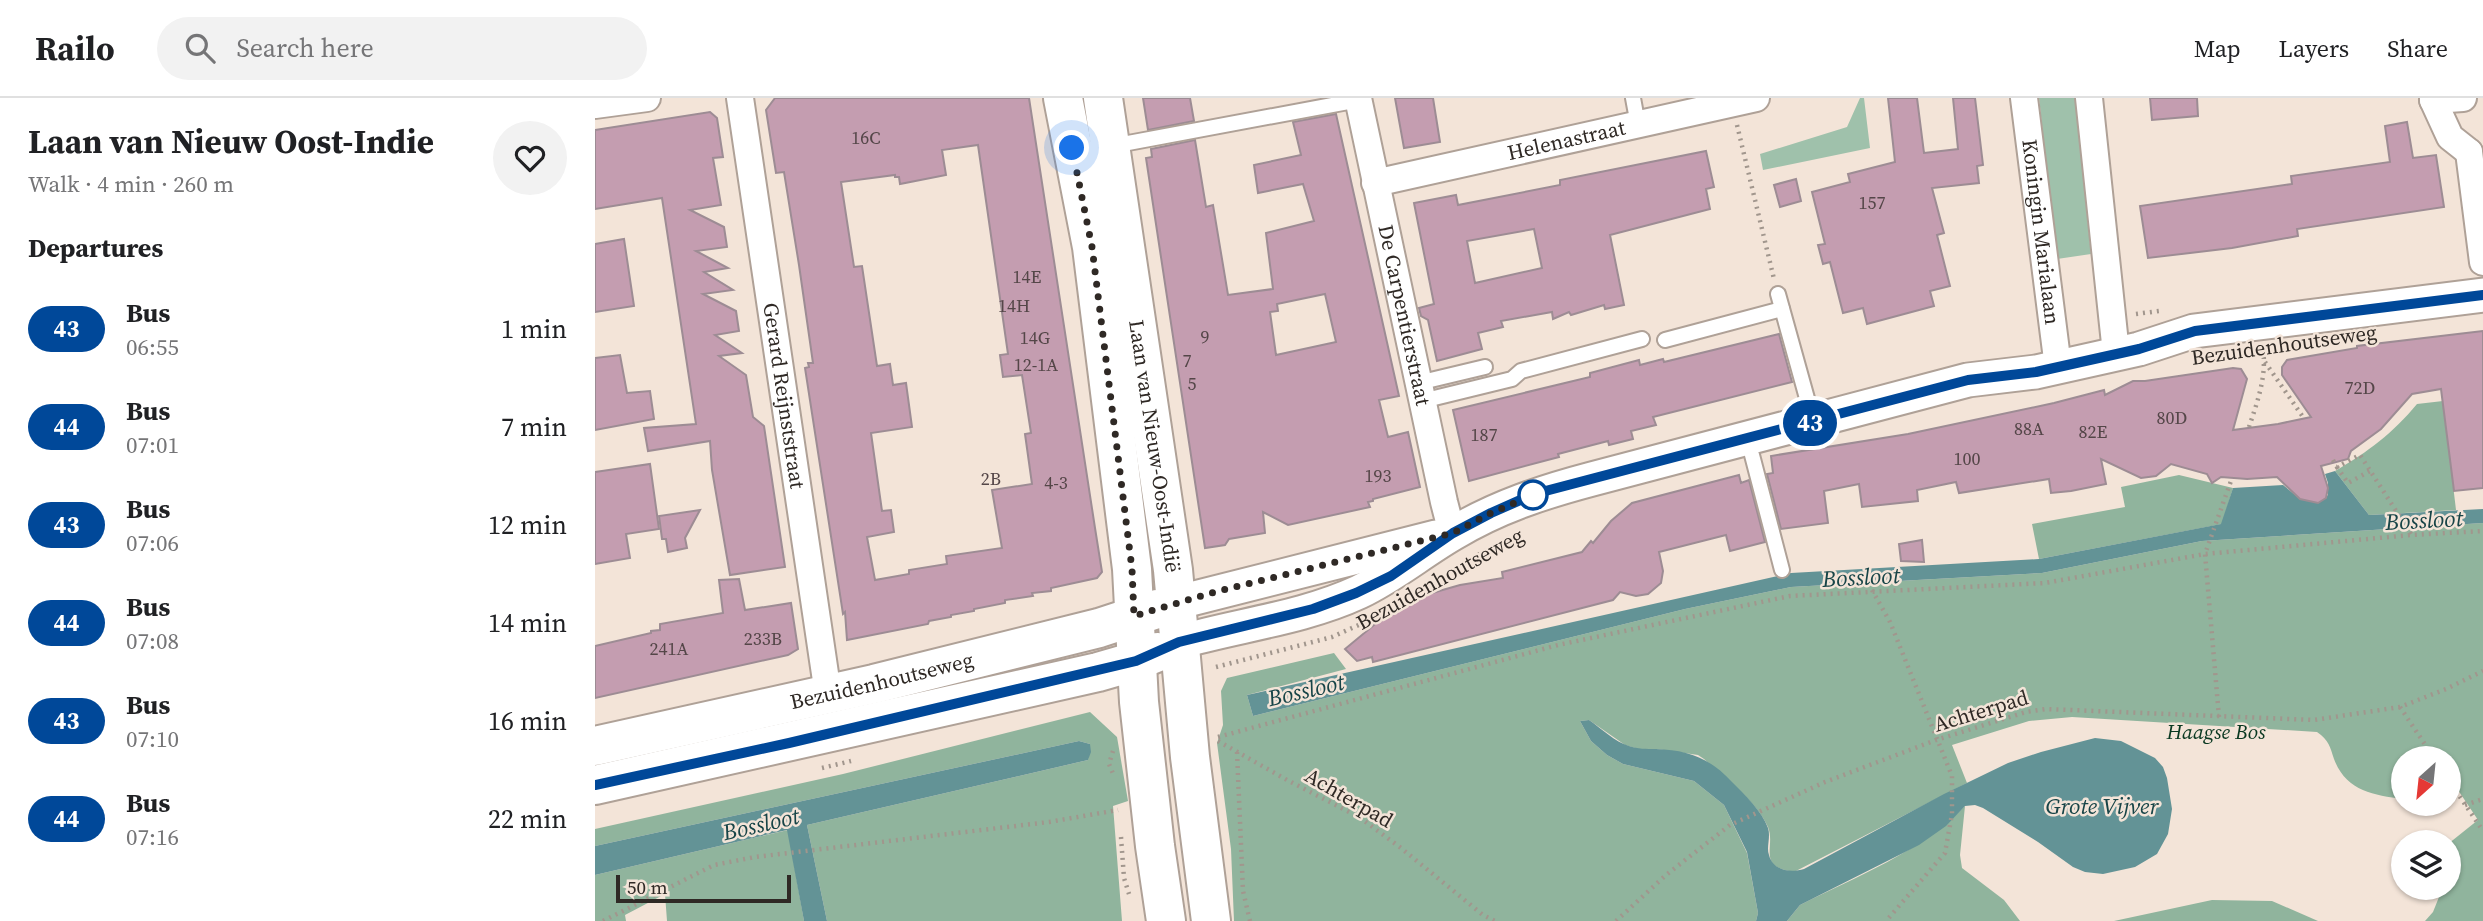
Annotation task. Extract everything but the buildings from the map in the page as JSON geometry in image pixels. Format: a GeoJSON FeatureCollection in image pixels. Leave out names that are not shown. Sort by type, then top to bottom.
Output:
{"type":"FeatureCollection","features":[{"type":"Feature","properties":{"kind":"main road","name":"Laan van Nieuw-Oost-Indië"},"geometry":{"type":"LineString","coordinates":[[1063,98],[1092,247],[1132,569],[1136,661],[1153,833],[1166,921]]}},
{"type":"Feature","properties":{"kind":"main road","name":"Laan van Nieuw-Oost-Indië"},"geometry":{"type":"LineString","coordinates":[[1103,98],[1171,558],[1190,757],[1211,921]]}},
{"type":"Feature","properties":{"kind":"main road","name":"Bezuidenhoutseweg"},"geometry":{"type":"LineString","coordinates":[[595,746],[828,694],[1099,628],[1175,603]]}},
{"type":"Feature","properties":{"kind":"main road","name":"Bezuidenhoutseweg"},"geometry":{"type":"LineString","coordinates":[[595,785],[789,743],[1136,661],[1179,642]]}},
{"type":"Feature","properties":{"kind":"street"},"geometry":{"type":"LineString","coordinates":[[595,106],[646,98]]}},
{"type":"Feature","properties":{"kind":"street","name":"Gerard Reijnststraat"},"geometry":{"type":"LineString","coordinates":[[740,98],[828,694]]}},
{"type":"Feature","properties":{"kind":"street","name":"Koningin Marialaan"},"geometry":{"type":"LineString","coordinates":[[2024,98],[2056,357]]}},
{"type":"Feature","properties":{"kind":"street"},"geometry":{"type":"LineString","coordinates":[[2089,98],[2115,343]]}},
{"type":"Feature","properties":{"kind":"street"},"geometry":{"type":"LineString","coordinates":[[2463,98],[2432,99],[2450,137],[2476,144],[2483,262]]}},
{"type":"Feature","properties":{"kind":"street","name":"De Carpentierstraat"},"geometry":{"type":"LineString","coordinates":[[1359,99],[1420,392],[1460,547]]}},
{"type":"Feature","properties":{"kind":"street","name":"Helenastraat"},"geometry":{"type":"LineString","coordinates":[[1375,183],[1744,101]]}},
{"type":"Feature","properties":{"kind":"street","name":"Bezuidenhoutseweg"},"geometry":{"type":"LineString","coordinates":[[1179,642],[1313,609],[1356,593],[1460,547],[1491,513],[1534,494],[1968,380],[2036,372],[2056,357],[2115,343],[2483,295]]}},
{"type":"Feature","properties":{"kind":"street","name":"Bezuidenhoutseweg"},"geometry":{"type":"LineString","coordinates":[[1175,603],[1460,547]]}},
{"type":"Feature","properties":{"kind":"lane"},"geometry":{"type":"LineString","coordinates":[[1633,98],[1638,125]]}},
{"type":"Feature","properties":{"kind":"lane"},"geometry":{"type":"LineString","coordinates":[[1111,147],[1359,99]]}},
{"type":"Feature","properties":{"kind":"lane"},"geometry":{"type":"LineString","coordinates":[[1778,294],[1814,422]]}},
{"type":"Feature","properties":{"kind":"lane"},"geometry":{"type":"LineString","coordinates":[[1665,340],[1782,309]]}},
{"type":"Feature","properties":{"kind":"lane"},"geometry":{"type":"LineString","coordinates":[[1420,392],[1512,379],[1521,372],[1642,339]]}},
{"type":"Feature","properties":{"kind":"lane"},"geometry":{"type":"LineString","coordinates":[[1420,392],[1485,367]]}},
{"type":"Feature","properties":{"kind":"lane"},"geometry":{"type":"LineString","coordinates":[[1752,454],[1782,570]]}},
{"type":"Feature","properties":{"kind":"path"},"geometry":{"type":"LineString","coordinates":[[1744,101],[1778,294]]}},
{"type":"Feature","properties":{"kind":"path"},"geometry":{"type":"LineString","coordinates":[[2249,427],[2259,399],[2265,361],[2263,348]]}},
{"type":"Feature","properties":{"kind":"path"},"geometry":{"type":"LineString","coordinates":[[2265,361],[2303,417]]}},
{"type":"Feature","properties":{"kind":"path"},"geometry":{"type":"LineString","coordinates":[[2337,467],[2360,455],[2411,535]]}},
{"type":"Feature","properties":{"kind":"path"},"geometry":{"type":"LineString","coordinates":[[2333,460],[2348,483],[2370,471]]}},
{"type":"Feature","properties":{"kind":"path"},"geometry":{"type":"LineString","coordinates":[[2219,717],[2205,554],[2232,478]]}},
{"type":"Feature","properties":{"kind":"path"},"geometry":{"type":"LineString","coordinates":[[1887,921],[1945,853],[1952,814],[1952,776],[1890,622],[1872,590],[2046,583],[2205,554],[2483,531]]}},
{"type":"Feature","properties":{"kind":"path","name":"Bezuidenhoutseweg"},"geometry":{"type":"LineString","coordinates":[[1460,547],[1516,535]]}},
{"type":"Feature","properties":{"kind":"path","name":"Achterpad"},"geometry":{"type":"LineString","coordinates":[[1495,921],[1483,915],[1359,817],[1214,738],[1558,645],[1790,596],[1872,590]]}},
{"type":"Feature","properties":{"kind":"path","name":"Bezuidenhoutseweg"},"geometry":{"type":"LineString","coordinates":[[1216,667],[1332,637],[1377,617]]}},
{"type":"Feature","properties":{"kind":"path","name":"Achterpad"},"geometry":{"type":"LineString","coordinates":[[1616,921],[1666,875],[1730,825],[1825,782],[1936,740],[2036,709],[2314,720],[2400,707],[2483,671]]}},
{"type":"Feature","properties":{"kind":"path"},"geometry":{"type":"LineString","coordinates":[[2400,707],[2426,746]]}},
{"type":"Feature","properties":{"kind":"path"},"geometry":{"type":"LineString","coordinates":[[1237,751],[1243,891],[1249,921]]}},
{"type":"Feature","properties":{"kind":"path"},"geometry":{"type":"LineString","coordinates":[[2461,799],[2483,831]]}},
{"type":"Feature","properties":{"kind":"path"},"geometry":{"type":"LineString","coordinates":[[2465,805],[2483,799]]}},
{"type":"Feature","properties":{"kind":"path"},"geometry":{"type":"LineString","coordinates":[[603,921],[714,865],[816,849],[1049,822],[1118,810]]}},
{"type":"Feature","properties":{"kind":"green space"},"geometry":{"type":"Polygon","coordinates":[[[1860,98],[1864,98],[1870,148],[1763,170],[1760,154],[1847,127],[1860,98]]]}},
{"type":"Feature","properties":{"kind":"green space"},"geometry":{"type":"Polygon","coordinates":[[[2039,98],[2075,98],[2091,254],[2057,259],[2039,98]]]}},
{"type":"Feature","properties":{"kind":"green space"},"geometry":{"type":"Polygon","coordinates":[[[2443,401],[2456,510],[2369,515],[2335,471],[2379,441],[2417,404],[2443,401]]]}},
{"type":"Feature","properties":{"kind":"green space"},"geometry":{"type":"Polygon","coordinates":[[[2179,475],[2233,488],[2222,524],[2039,559],[2032,524],[2125,507],[2121,487],[2179,475]]]}},
{"type":"Feature","properties":{"kind":"green space"},"geometry":{"type":"Polygon","coordinates":[[[2483,523],[2483,921],[2425,921],[2433,912],[2438,900],[2461,900],[2461,834],[2478,820],[2461,794],[2461,746],[2391,746],[2391,797],[2353,785],[2339,770],[2329,744],[2317,732],[2072,717],[2029,721],[1952,745],[1967,783],[1794,872],[1775,866],[1771,861],[1770,834],[1756,807],[1704,759],[1698,755],[1657,749],[1642,750],[1625,745],[1589,720],[1580,721],[1591,741],[1607,755],[1623,764],[1694,781],[1724,805],[1747,853],[1758,913],[1756,921],[1234,921],[1231,849],[1217,743],[1223,725],[1221,691],[1227,678],[1334,653],[1346,669],[1247,695],[1253,716],[1685,609],[1791,587],[2042,573],[2202,541],[2483,523]]]}},
{"type":"Feature","properties":{"kind":"green space"},"geometry":{"type":"Polygon","coordinates":[[[1090,712],[1117,737],[1128,801],[1113,806],[1122,921],[827,921],[807,825],[1088,760],[1090,744],[1079,741],[595,846],[595,829],[843,774],[1090,712]]]}},
{"type":"Feature","properties":{"kind":"green space"},"geometry":{"type":"Polygon","coordinates":[[[1965,806],[1960,855],[1962,868],[2004,900],[2020,921],[1787,921],[1800,905],[1908,850],[1965,806]]]}},
{"type":"Feature","properties":{"kind":"green space"},"geometry":{"type":"Polygon","coordinates":[[[788,830],[804,921],[667,921],[665,894],[625,915],[626,921],[595,921],[595,875],[788,830]]]}},
{"type":"Feature","properties":{"kind":"green space"},"geometry":{"type":"Polygon","coordinates":[[[2212,900],[2272,901],[2318,921],[2114,921],[2212,900]]]}},
{"type":"Feature","properties":{"kind":"water","name":"Bossloot"},"geometry":{"type":"Polygon","coordinates":[[[2335,471],[2369,515],[2483,509],[2483,523],[2202,541],[2042,573],[1791,587],[1685,609],[1253,716],[1247,695],[1791,573],[2039,559],[2221,524],[2233,488],[2283,485],[2300,499],[2318,503],[2328,495],[2325,474],[2335,471]]]}},
{"type":"Feature","properties":{"kind":"water","name":"Grote Vijver"},"geometry":{"type":"Polygon","coordinates":[[[1589,720],[1624,744],[1688,754],[1715,767],[1762,815],[1769,831],[1768,852],[1771,860],[1778,868],[1788,871],[1804,869],[2008,763],[2095,738],[2121,741],[2155,758],[2163,767],[2172,809],[2168,834],[2157,854],[2135,867],[2103,874],[2085,872],[2073,867],[1983,808],[1965,806],[1946,826],[1919,845],[1800,905],[1787,921],[1756,921],[1758,913],[1747,852],[1724,805],[1694,781],[1623,764],[1607,755],[1591,741],[1580,721],[1589,720]]]}},
{"type":"Feature","properties":{"kind":"water","name":"Bossloot"},"geometry":{"type":"Polygon","coordinates":[[[1079,741],[1090,744],[1088,760],[807,825],[827,921],[804,921],[787,830],[595,875],[595,846],[1079,741]]]}},
{"type":"Feature","properties":{"kind":"bus line","name":"43"},"geometry":{"type":"LineString","coordinates":[[595,785],[1098,672],[1136,661],[1179,642],[1313,609],[1391,576],[1453,533],[1534,494],[1968,380],[2036,372],[2139,349],[2195,331],[2483,295]]}},
{"type":"Feature","properties":{"kind":"route"},"geometry":{"type":"LineString","coordinates":[[1072,148],[1092,247],[1132,569],[1134,616],[1211,593],[1453,533],[1533,495]]}},
{"type":"Feature","properties":{"kind":"park label","name":"Haagse Bos"},"geometry":{"type":"Point","coordinates":[2216,732]}}]}
